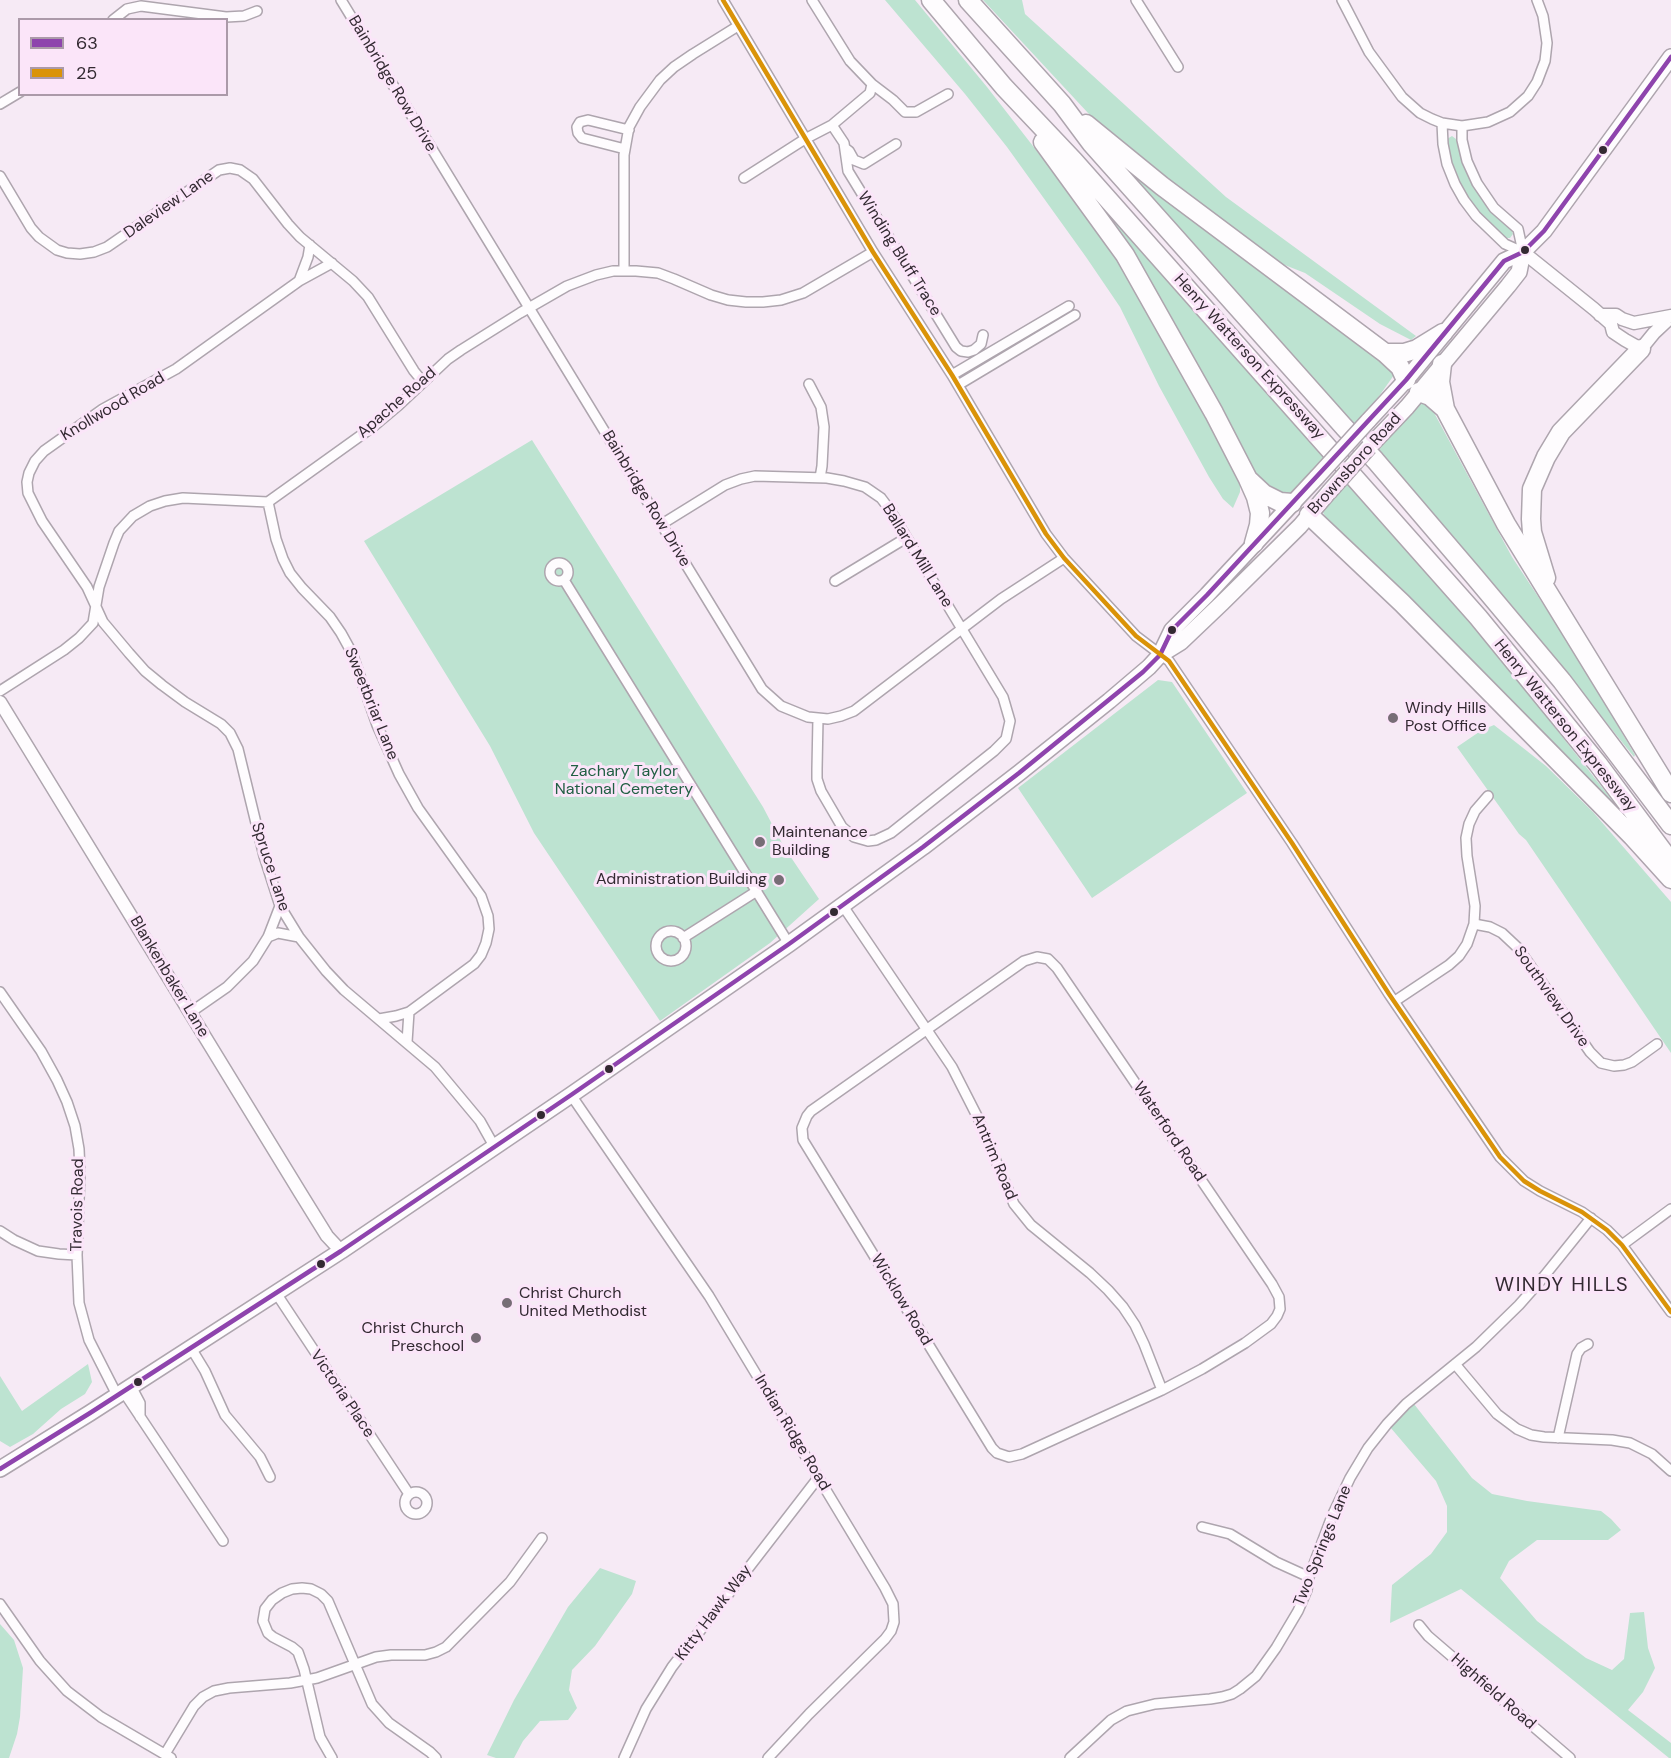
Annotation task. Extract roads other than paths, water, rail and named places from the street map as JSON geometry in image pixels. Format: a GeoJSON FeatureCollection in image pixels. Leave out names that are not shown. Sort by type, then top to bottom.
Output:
{"type":"FeatureCollection","features":[{"type":"Feature","properties":{"kind":"highway","name":"Henry Watterson Expressway"},"geometry":{"type":"LineString","coordinates":[[931,0],[1004,87],[1082,170],[1478,617],[1598,764],[1671,862]]}},
{"type":"Feature","properties":{"kind":"highway","name":"Henry Watterson Expressway"},"geometry":{"type":"LineString","coordinates":[[968,0],[1062,104],[1091,143],[1376,460],[1562,681],[1671,825]]}},
{"type":"Feature","properties":{"kind":"highway"},"geometry":{"type":"LineString","coordinates":[[1004,87],[1125,255],[1214,413],[1248,478],[1260,513],[1254,543]]}},
{"type":"Feature","properties":{"kind":"highway"},"geometry":{"type":"LineString","coordinates":[[1062,104],[1162,186],[1385,353],[1400,367],[1412,386],[1430,396],[1445,409]]}},
{"type":"Feature","properties":{"kind":"highway"},"geometry":{"type":"LineString","coordinates":[[1385,353],[1418,350],[1443,333]]}},
{"type":"Feature","properties":{"kind":"highway"},"geometry":{"type":"LineString","coordinates":[[1555,606],[1532,532],[1532,489],[1546,457],[1561,432],[1641,350]]}},
{"type":"Feature","properties":{"kind":"highway"},"geometry":{"type":"LineString","coordinates":[[1442,364],[1440,382],[1445,409],[1506,524],[1671,793]]}},
{"type":"Feature","properties":{"kind":"highway"},"geometry":{"type":"LineString","coordinates":[[1248,478],[1263,494],[1280,502],[1292,503]]}},
{"type":"Feature","properties":{"kind":"highway"},"geometry":{"type":"LineString","coordinates":[[1309,515],[1402,603],[1632,836],[1671,879]]}},
{"type":"Feature","properties":{"kind":"main road"},"geometry":{"type":"LineString","coordinates":[[1523,252],[1544,231],[1671,57]]}},
{"type":"Feature","properties":{"kind":"main road","name":"Brownsboro Road"},"geometry":{"type":"LineString","coordinates":[[0,1469],[341,1251],[571,1095],[843,906],[1019,773],[1117,694],[1160,655],[1181,642],[1309,515],[1384,432],[1443,333],[1504,261],[1523,252]]}},
{"type":"Feature","properties":{"kind":"main road","name":"Brownsboro Road"},"geometry":{"type":"LineString","coordinates":[[1160,655],[1172,630],[1372,417],[1442,364],[1519,272],[1523,252]]}},
{"type":"Feature","properties":{"kind":"main road"},"geometry":{"type":"LineString","coordinates":[[1292,503],[1309,515]]}},
{"type":"Feature","properties":{"kind":"street","name":"Bainbridge Row Drive"},"geometry":{"type":"LineString","coordinates":[[341,0],[762,689],[781,706],[808,717],[818,718],[841,716],[860,707],[1020,585],[1064,558]]}},
{"type":"Feature","properties":{"kind":"street"},"geometry":{"type":"LineString","coordinates":[[723,0],[873,252],[952,375],[1046,534],[1064,558],[1136,636],[1169,661],[1292,843],[1389,994],[1510,1169],[1524,1181],[1566,1203],[1607,1230],[1622,1245],[1671,1312]]}},
{"type":"Feature","properties":{"kind":"street"},"geometry":{"type":"LineString","coordinates":[[812,0],[850,61],[872,84],[905,112],[916,112],[948,94]]}},
{"type":"Feature","properties":{"kind":"street"},"geometry":{"type":"LineString","coordinates":[[1136,0],[1178,67]]}},
{"type":"Feature","properties":{"kind":"street"},"geometry":{"type":"LineString","coordinates":[[1342,0],[1360,38],[1395,89],[1420,113],[1452,125],[1488,122],[1510,112],[1528,96],[1537,82],[1545,61],[1547,44],[1543,16],[1537,0]]}},
{"type":"Feature","properties":{"kind":"street"},"geometry":{"type":"LineString","coordinates":[[115,18],[127,9],[141,6],[226,16],[244,16],[257,12]]}},
{"type":"Feature","properties":{"kind":"street"},"geometry":{"type":"LineString","coordinates":[[624,271],[623,189],[628,129],[639,107],[660,80],[693,54],[738,27]]}},
{"type":"Feature","properties":{"kind":"street"},"geometry":{"type":"LineString","coordinates":[[744,178],[805,139],[832,125],[870,93],[872,84]]}},
{"type":"Feature","properties":{"kind":"street"},"geometry":{"type":"LineString","coordinates":[[0,104],[18,93]]}},
{"type":"Feature","properties":{"kind":"street"},"geometry":{"type":"LineString","coordinates":[[625,149],[582,138],[577,127],[580,122],[588,120],[628,129]]}},
{"type":"Feature","properties":{"kind":"street","name":"Winding Bluff Trace"},"geometry":{"type":"LineString","coordinates":[[832,125],[845,148],[848,171],[956,346],[961,351],[974,350],[981,344],[983,335]]}},
{"type":"Feature","properties":{"kind":"street"},"geometry":{"type":"LineString","coordinates":[[1452,125],[1462,140],[1467,161],[1477,183],[1494,208],[1518,230],[1523,252]]}},
{"type":"Feature","properties":{"kind":"street"},"geometry":{"type":"LineString","coordinates":[[1452,125],[1447,164],[1455,184],[1476,216],[1505,244],[1523,252],[1611,324],[1613,332],[1641,350],[1671,316]]}},
{"type":"Feature","properties":{"kind":"street"},"geometry":{"type":"LineString","coordinates":[[845,148],[854,160],[864,164],[896,144]]}},
{"type":"Feature","properties":{"kind":"street","name":"Daleview Lane"},"geometry":{"type":"LineString","coordinates":[[0,176],[31,228],[39,237],[47,244],[68,253],[87,254],[107,247],[219,170],[230,168],[240,170],[253,179],[288,224],[368,297],[423,382]]}},
{"type":"Feature","properties":{"kind":"street"},"geometry":{"type":"LineString","coordinates":[[299,281],[310,245]]}},
{"type":"Feature","properties":{"kind":"street","name":"Apache Road"},"geometry":{"type":"LineString","coordinates":[[268,502],[374,426],[461,350],[529,308],[584,279],[613,271],[657,273],[728,300],[764,302],[781,300],[803,293],[873,252]]}},
{"type":"Feature","properties":{"kind":"street","name":"Knollwood Road"},"geometry":{"type":"LineString","coordinates":[[96,606],[87,587],[42,521],[30,499],[27,482],[35,461],[44,451],[104,409],[176,369],[299,281],[332,263]]}},
{"type":"Feature","properties":{"kind":"street"},"geometry":{"type":"LineString","coordinates":[[952,375],[1072,310],[958,385]]}},
{"type":"Feature","properties":{"kind":"street"},"geometry":{"type":"LineString","coordinates":[[1600,315],[1616,315],[1634,323],[1671,316]]}},
{"type":"Feature","properties":{"kind":"street"},"geometry":{"type":"LineString","coordinates":[[809,384],[821,407],[825,427],[820,478]]}},
{"type":"Feature","properties":{"kind":"street","name":"Ballard Mill Lane"},"geometry":{"type":"LineString","coordinates":[[662,524],[725,485],[741,479],[770,476],[820,478],[859,484],[875,493],[890,510],[1003,697],[1010,716],[1010,726],[1006,739],[1001,745],[976,766],[891,833],[868,841],[854,837],[842,827],[821,791],[817,779],[818,718]]}},
{"type":"Feature","properties":{"kind":"street"},"geometry":{"type":"LineString","coordinates":[[0,691],[49,660],[79,638],[93,623],[99,587],[116,537],[128,520],[144,509],[165,501],[183,498],[268,502]]}},
{"type":"Feature","properties":{"kind":"street","name":"Sweetbriar Lane"},"geometry":{"type":"LineString","coordinates":[[268,502],[276,538],[287,566],[302,588],[330,617],[341,633],[352,653],[377,725],[399,774],[418,808],[481,896],[489,922],[488,936],[481,955],[467,970],[410,1012],[379,1019]]}},
{"type":"Feature","properties":{"kind":"street"},"geometry":{"type":"LineString","coordinates":[[836,581],[906,538]]}},
{"type":"Feature","properties":{"kind":"street"},"geometry":{"type":"LineString","coordinates":[[564,580],[789,944]]}},
{"type":"Feature","properties":{"kind":"street","name":"Spruce Lane"},"geometry":{"type":"LineString","coordinates":[[96,606],[103,622],[145,671],[185,702],[221,724],[235,741],[264,856],[280,906],[299,937],[344,990],[435,1067],[480,1121],[494,1146]]}},
{"type":"Feature","properties":{"kind":"street","name":"Blankenbaker Lane"},"geometry":{"type":"LineString","coordinates":[[0,702],[327,1236],[341,1251]]}},
{"type":"Feature","properties":{"kind":"street"},"geometry":{"type":"LineString","coordinates":[[1395,1001],[1449,964],[1459,956],[1467,944],[1474,924],[1474,893],[1466,838],[1475,812],[1488,796]]}},
{"type":"Feature","properties":{"kind":"street"},"geometry":{"type":"LineString","coordinates":[[683,938],[757,891]]}},
{"type":"Feature","properties":{"kind":"street"},"geometry":{"type":"LineString","coordinates":[[191,1012],[227,987],[255,958],[268,937],[280,906]]}},
{"type":"Feature","properties":{"kind":"street","name":"Antrim Road"},"geometry":{"type":"LineString","coordinates":[[843,906],[952,1067],[967,1094],[1014,1204],[1031,1225],[1090,1273],[1123,1307],[1144,1344],[1162,1390]]}},
{"type":"Feature","properties":{"kind":"street","name":"Southview Drive"},"geometry":{"type":"LineString","coordinates":[[1474,924],[1490,927],[1502,933],[1518,948],[1590,1052],[1601,1063],[1614,1066],[1624,1065],[1657,1044]]}},
{"type":"Feature","properties":{"kind":"street"},"geometry":{"type":"LineString","coordinates":[[268,937],[278,933],[299,937]]}},
{"type":"Feature","properties":{"kind":"street","name":"Waterford Road"},"geometry":{"type":"LineString","coordinates":[[927,1030],[1024,961],[1044,957],[1053,963],[1272,1284],[1281,1302],[1277,1316],[1271,1324],[1245,1343],[1162,1390]]}},
{"type":"Feature","properties":{"kind":"street","name":"Travois Road"},"geometry":{"type":"LineString","coordinates":[[0,992],[57,1080],[68,1102],[75,1126],[80,1172],[77,1255],[79,1303],[96,1354],[124,1391],[140,1403],[140,1417],[224,1541]]}},
{"type":"Feature","properties":{"kind":"street"},"geometry":{"type":"LineString","coordinates":[[407,1042],[410,1012]]}},
{"type":"Feature","properties":{"kind":"street","name":"Wicklow Road"},"geometry":{"type":"LineString","coordinates":[[927,1030],[811,1111],[803,1123],[801,1134],[992,1448],[1003,1456],[1014,1457],[1162,1390]]}},
{"type":"Feature","properties":{"kind":"street","name":"Indian Ridge Road"},"geometry":{"type":"LineString","coordinates":[[571,1095],[709,1296],[891,1599],[894,1609],[894,1622],[885,1639],[768,1758]]}},
{"type":"Feature","properties":{"kind":"street"},"geometry":{"type":"LineString","coordinates":[[1622,1245],[1671,1209]]}},
{"type":"Feature","properties":{"kind":"street","name":"Two Springs Lane"},"geometry":{"type":"LineString","coordinates":[[1070,1758],[1111,1720],[1128,1711],[1155,1704],[1222,1697],[1232,1694],[1256,1676],[1298,1611],[1341,1496],[1368,1448],[1406,1404],[1476,1347],[1519,1305],[1591,1218]]}},
{"type":"Feature","properties":{"kind":"street"},"geometry":{"type":"LineString","coordinates":[[2,1236],[38,1251],[77,1255]]}},
{"type":"Feature","properties":{"kind":"street","name":"Victoria Place"},"geometry":{"type":"LineString","coordinates":[[276,1293],[409,1494]]}},
{"type":"Feature","properties":{"kind":"street"},"geometry":{"type":"LineString","coordinates":[[1558,1438],[1577,1354],[1587,1344]]}},
{"type":"Feature","properties":{"kind":"street"},"geometry":{"type":"LineString","coordinates":[[191,1348],[205,1371],[225,1415],[260,1457],[270,1476]]}},
{"type":"Feature","properties":{"kind":"street"},"geometry":{"type":"LineString","coordinates":[[1455,1364],[1497,1414],[1531,1435],[1630,1443],[1653,1454],[1671,1471]]}},
{"type":"Feature","properties":{"kind":"street","name":"Kitty Hawk Way"},"geometry":{"type":"LineString","coordinates":[[624,1758],[646,1709],[672,1667],[818,1478]]}},
{"type":"Feature","properties":{"kind":"street"},"geometry":{"type":"LineString","coordinates":[[1202,1527],[1230,1534],[1276,1562],[1310,1577]]}},
{"type":"Feature","properties":{"kind":"street"},"geometry":{"type":"LineString","coordinates":[[0,1604],[40,1661],[67,1691],[101,1717],[168,1756],[194,1706],[208,1694],[219,1689],[276,1685],[306,1680],[383,1656],[425,1655],[446,1647],[510,1582],[542,1538]]}},
{"type":"Feature","properties":{"kind":"street"},"geometry":{"type":"LineString","coordinates":[[332,1758],[320,1737],[302,1660],[298,1652],[273,1637],[264,1627],[263,1616],[268,1605],[277,1596],[292,1588],[311,1589],[328,1601],[366,1693],[377,1711],[394,1727],[436,1758]]}},
{"type":"Feature","properties":{"kind":"street","name":"Highfield Road"},"geometry":{"type":"LineString","coordinates":[[1419,1625],[1428,1636],[1570,1758]]}},
{"type":"Feature","properties":{"kind":"place","name":"Windy Hills Post Office"},"geometry":{"type":"Point","coordinates":[1393,718]}},
{"type":"Feature","properties":{"kind":"place","name":"Maintenance Building"},"geometry":{"type":"Point","coordinates":[760,842]}},
{"type":"Feature","properties":{"kind":"place","name":"Administration Building"},"geometry":{"type":"Point","coordinates":[779,880]}},
{"type":"Feature","properties":{"kind":"place","name":"Christ Church United Methodist"},"geometry":{"type":"Point","coordinates":[507,1303]}},
{"type":"Feature","properties":{"kind":"place","name":"Christ Church Preschool"},"geometry":{"type":"Point","coordinates":[476,1338]}},
{"type":"Feature","properties":{"kind":"district","name":"WINDY HILLS"},"geometry":{"type":"Point","coordinates":[1562,1286]}},
{"type":"Feature","properties":{"kind":"park label","name":"Zachary Taylor National Cemetery"},"geometry":{"type":"Point","coordinates":[624,781]}}]}
